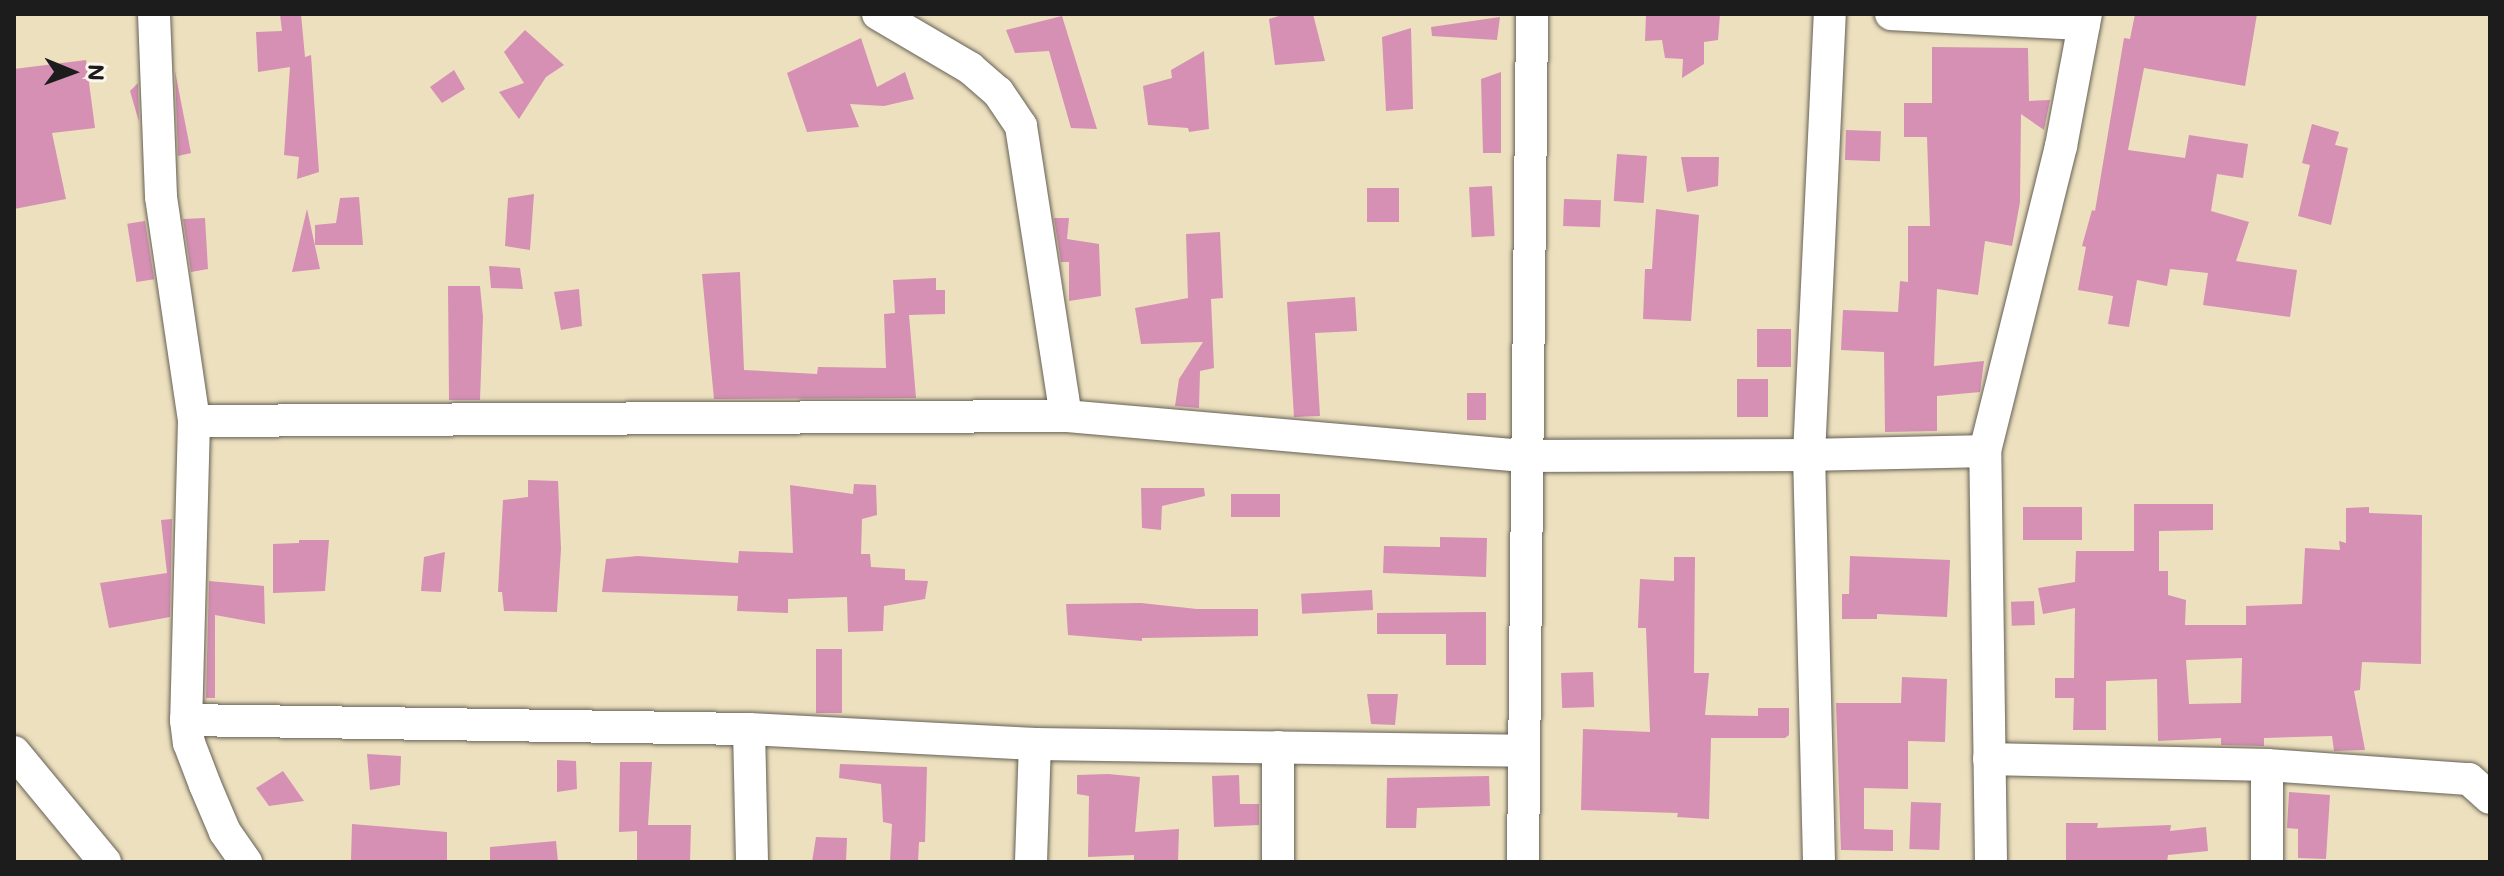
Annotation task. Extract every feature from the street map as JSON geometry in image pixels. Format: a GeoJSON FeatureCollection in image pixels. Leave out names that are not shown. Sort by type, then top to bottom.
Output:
{"type":"FeatureCollection","features":[{"type":"Feature","properties":{"kind":"street"},"geometry":{"type":"LineString","coordinates":[[154,14],[161,197],[194,421],[186,720],[189,743],[205,785],[225,832],[246,862]]}},
{"type":"Feature","properties":{"kind":"street"},"geometry":{"type":"LineString","coordinates":[[878,14],[970,68],[998,92],[1021,126],[1066,416]]}},
{"type":"Feature","properties":{"kind":"street"},"geometry":{"type":"LineString","coordinates":[[1523,862],[1532,14]]}},
{"type":"Feature","properties":{"kind":"street"},"geometry":{"type":"LineString","coordinates":[[1819,862],[1809,455],[1830,14]]}},
{"type":"Feature","properties":{"kind":"street"},"geometry":{"type":"LineString","coordinates":[[1891,14],[2085,19],[2061,146],[1985,451],[1991,862]]}},
{"type":"Feature","properties":{"kind":"street"},"geometry":{"type":"LineString","coordinates":[[194,421],[1066,416],[1527,456],[1985,451]]}},
{"type":"Feature","properties":{"kind":"street"},"geometry":{"type":"LineString","coordinates":[[186,720],[749,729],[1035,744],[1524,751]]}},
{"type":"Feature","properties":{"kind":"street"},"geometry":{"type":"LineString","coordinates":[[749,729],[752,862]]}},
{"type":"Feature","properties":{"kind":"street"},"geometry":{"type":"LineString","coordinates":[[1031,862],[1035,744]]}},
{"type":"Feature","properties":{"kind":"street"},"geometry":{"type":"LineString","coordinates":[[1278,747],[1278,862]]}},
{"type":"Feature","properties":{"kind":"street"},"geometry":{"type":"LineString","coordinates":[[14,752],[105,862]]}},
{"type":"Feature","properties":{"kind":"street"},"geometry":{"type":"LineString","coordinates":[[1989,759],[2267,765],[2469,779],[2490,798]]}},
{"type":"Feature","properties":{"kind":"street"},"geometry":{"type":"LineString","coordinates":[[2267,765],[2267,862]]}},
{"type":"Feature","properties":{"kind":"building"},"geometry":{"type":"Polygon","coordinates":[[[280,14],[301,14],[305,57],[311,55],[319,172],[297,179],[299,157],[284,155],[290,67],[258,72],[256,32],[282,31],[280,14]]]}},
{"type":"Feature","properties":{"kind":"building"},"geometry":{"type":"Polygon","coordinates":[[[1285,14],[1313,14],[1325,61],[1275,65],[1269,19],[1285,14]]]}},
{"type":"Feature","properties":{"kind":"building"},"geometry":{"type":"Polygon","coordinates":[[[1646,14],[1720,14],[1718,40],[1704,42],[1704,64],[1682,78],[1683,59],[1665,58],[1662,40],[1645,41],[1646,14]]]}},
{"type":"Feature","properties":{"kind":"building"},"geometry":{"type":"Polygon","coordinates":[[[2135,14],[2257,14],[2245,86],[2144,68],[2128,150],[2185,158],[2189,135],[2248,144],[2243,178],[2217,174],[2211,211],[2249,222],[2236,261],[2297,270],[2290,317],[2203,305],[2208,273],[2170,269],[2167,286],[2137,280],[2129,327],[2108,324],[2113,296],[2078,290],[2086,247],[2082,246],[2092,210],[2095,211],[2124,38],[2130,39],[2135,14]]]}},
{"type":"Feature","properties":{"kind":"building"},"geometry":{"type":"Polygon","coordinates":[[[1062,16],[1097,129],[1071,128],[1049,51],[1015,53],[1006,30],[1062,16]]]}},
{"type":"Feature","properties":{"kind":"building"},"geometry":{"type":"Polygon","coordinates":[[[1500,17],[1497,40],[1432,36],[1431,27],[1500,17]]]}},
{"type":"Feature","properties":{"kind":"building"},"geometry":{"type":"Polygon","coordinates":[[[1411,28],[1413,109],[1386,111],[1382,37],[1411,28]]]}},
{"type":"Feature","properties":{"kind":"building"},"geometry":{"type":"Polygon","coordinates":[[[525,30],[564,65],[546,77],[519,119],[499,92],[524,83],[504,52],[525,30]]]}},
{"type":"Feature","properties":{"kind":"building"},"geometry":{"type":"Polygon","coordinates":[[[861,38],[877,87],[905,72],[914,99],[884,106],[850,104],[859,127],[807,132],[787,73],[861,38]]]}},
{"type":"Feature","properties":{"kind":"building"},"geometry":{"type":"Polygon","coordinates":[[[1932,47],[2028,48],[2029,101],[2050,100],[2044,130],[2021,114],[2020,202],[2012,246],[1985,241],[1978,295],[1937,289],[1934,366],[1984,361],[1980,392],[1937,396],[1937,431],[1885,432],[1884,352],[1841,350],[1843,310],[1898,312],[1900,281],[1908,282],[1908,226],[1930,226],[1927,137],[1904,137],[1904,103],[1932,103],[1932,47]]]}},
{"type":"Feature","properties":{"kind":"building"},"geometry":{"type":"Polygon","coordinates":[[[1204,51],[1209,129],[1189,132],[1188,128],[1148,125],[1143,86],[1172,78],[1171,70],[1204,51]]]}},
{"type":"Feature","properties":{"kind":"building"},"geometry":{"type":"Polygon","coordinates":[[[86,60],[95,128],[52,133],[66,199],[14,209],[14,69],[86,60]]]}},
{"type":"Feature","properties":{"kind":"building"},"geometry":{"type":"Polygon","coordinates":[[[454,70],[465,89],[442,103],[430,87],[454,70]]]}},
{"type":"Feature","properties":{"kind":"building"},"geometry":{"type":"Polygon","coordinates":[[[175,71],[191,153],[178,156],[175,71]]]}},
{"type":"Feature","properties":{"kind":"building"},"geometry":{"type":"Polygon","coordinates":[[[1501,72],[1501,153],[1483,153],[1481,79],[1501,72]]]}},
{"type":"Feature","properties":{"kind":"building"},"geometry":{"type":"Polygon","coordinates":[[[138,83],[139,122],[130,91],[138,83]]]}},
{"type":"Feature","properties":{"kind":"building"},"geometry":{"type":"Polygon","coordinates":[[[2312,124],[2339,132],[2335,145],[2348,148],[2331,225],[2298,216],[2310,165],[2302,163],[2312,124]]]}},
{"type":"Feature","properties":{"kind":"building"},"geometry":{"type":"Polygon","coordinates":[[[1846,130],[1881,131],[1880,161],[1845,160],[1846,130]]]}},
{"type":"Feature","properties":{"kind":"building"},"geometry":{"type":"Polygon","coordinates":[[[1617,154],[1647,156],[1644,203],[1614,201],[1617,154]]]}},
{"type":"Feature","properties":{"kind":"building"},"geometry":{"type":"Polygon","coordinates":[[[1681,157],[1719,157],[1718,186],[1687,192],[1681,157]]]}},
{"type":"Feature","properties":{"kind":"building"},"geometry":{"type":"Polygon","coordinates":[[[1492,186],[1495,236],[1472,237],[1469,187],[1492,186]]]}},
{"type":"Feature","properties":{"kind":"building"},"geometry":{"type":"Polygon","coordinates":[[[1367,188],[1399,188],[1399,222],[1367,222],[1367,188]]]}},
{"type":"Feature","properties":{"kind":"building"},"geometry":{"type":"Polygon","coordinates":[[[534,194],[530,250],[505,246],[508,198],[534,194]]]}},
{"type":"Feature","properties":{"kind":"building"},"geometry":{"type":"Polygon","coordinates":[[[359,197],[363,245],[315,245],[315,225],[336,223],[340,198],[359,197]]]}},
{"type":"Feature","properties":{"kind":"building"},"geometry":{"type":"Polygon","coordinates":[[[1564,199],[1601,200],[1600,227],[1563,226],[1564,199]]]}},
{"type":"Feature","properties":{"kind":"building"},"geometry":{"type":"Polygon","coordinates":[[[307,209],[320,269],[292,272],[307,209]]]}},
{"type":"Feature","properties":{"kind":"building"},"geometry":{"type":"Polygon","coordinates":[[[1656,209],[1699,215],[1691,321],[1643,319],[1645,269],[1652,269],[1656,209]]]}},
{"type":"Feature","properties":{"kind":"building"},"geometry":{"type":"Polygon","coordinates":[[[205,218],[208,269],[191,272],[183,219],[205,218]]]}},
{"type":"Feature","properties":{"kind":"building"},"geometry":{"type":"Polygon","coordinates":[[[1054,218],[1069,218],[1067,239],[1099,244],[1101,296],[1069,301],[1069,262],[1061,262],[1054,218]]]}},
{"type":"Feature","properties":{"kind":"building"},"geometry":{"type":"Polygon","coordinates":[[[145,221],[154,279],[136,282],[127,224],[145,221]]]}},
{"type":"Feature","properties":{"kind":"building"},"geometry":{"type":"Polygon","coordinates":[[[1220,232],[1223,298],[1211,299],[1214,368],[1200,371],[1199,408],[1175,406],[1179,379],[1203,342],[1141,344],[1135,308],[1188,298],[1186,234],[1220,232]]]}},
{"type":"Feature","properties":{"kind":"building"},"geometry":{"type":"Polygon","coordinates":[[[489,266],[520,268],[523,289],[491,288],[489,266]]]}},
{"type":"Feature","properties":{"kind":"building"},"geometry":{"type":"Polygon","coordinates":[[[740,272],[744,370],[817,374],[818,367],[886,368],[884,314],[895,313],[893,280],[936,278],[936,290],[945,290],[945,314],[909,315],[916,398],[714,399],[702,274],[740,272]]]}},
{"type":"Feature","properties":{"kind":"building"},"geometry":{"type":"Polygon","coordinates":[[[448,286],[480,286],[483,317],[480,400],[449,400],[448,286]]]}},
{"type":"Feature","properties":{"kind":"building"},"geometry":{"type":"Polygon","coordinates":[[[579,289],[582,326],[561,330],[554,292],[579,289]]]}},
{"type":"Feature","properties":{"kind":"building"},"geometry":{"type":"Polygon","coordinates":[[[1355,297],[1357,331],[1315,333],[1320,416],[1294,417],[1287,302],[1355,297]]]}},
{"type":"Feature","properties":{"kind":"building"},"geometry":{"type":"Polygon","coordinates":[[[1757,329],[1791,329],[1791,367],[1757,367],[1757,329]]]}},
{"type":"Feature","properties":{"kind":"building"},"geometry":{"type":"Polygon","coordinates":[[[1737,379],[1768,379],[1768,417],[1737,417],[1737,379]]]}},
{"type":"Feature","properties":{"kind":"building"},"geometry":{"type":"Polygon","coordinates":[[[1467,393],[1486,393],[1486,420],[1467,420],[1467,393]]]}},
{"type":"Feature","properties":{"kind":"building"},"geometry":{"type":"Polygon","coordinates":[[[528,480],[558,481],[561,549],[557,612],[504,611],[502,592],[498,592],[503,500],[528,497],[528,480]]]}},
{"type":"Feature","properties":{"kind":"building"},"geometry":{"type":"Polygon","coordinates":[[[854,484],[876,485],[877,515],[862,519],[861,554],[870,554],[871,567],[905,569],[905,580],[928,581],[925,599],[884,606],[883,631],[848,632],[847,597],[788,599],[788,613],[737,611],[738,596],[602,592],[606,559],[638,556],[738,563],[739,551],[793,553],[790,485],[853,494],[854,484]]]}},
{"type":"Feature","properties":{"kind":"building"},"geometry":{"type":"Polygon","coordinates":[[[1141,488],[1204,488],[1205,496],[1162,506],[1161,530],[1142,528],[1141,488]]]}},
{"type":"Feature","properties":{"kind":"building"},"geometry":{"type":"Polygon","coordinates":[[[1231,494],[1280,494],[1280,517],[1231,517],[1231,494]]]}},
{"type":"Feature","properties":{"kind":"building"},"geometry":{"type":"Polygon","coordinates":[[[2134,504],[2213,504],[2213,530],[2159,531],[2159,571],[2168,571],[2168,595],[2186,600],[2185,625],[2246,625],[2246,606],[2302,604],[2305,548],[2340,550],[2339,541],[2346,543],[2346,508],[2369,507],[2369,513],[2422,515],[2421,664],[2362,662],[2360,690],[2354,691],[2365,750],[2334,751],[2332,736],[2264,738],[2264,746],[2221,745],[2221,738],[2158,741],[2157,679],[2106,681],[2106,730],[2073,730],[2074,698],[2055,698],[2055,678],[2074,678],[2075,608],[2043,614],[2038,588],[2075,582],[2076,551],[2134,551],[2134,504]],[[2242,658],[2186,660],[2189,704],[2241,703],[2242,658]]]}},
{"type":"Feature","properties":{"kind":"building"},"geometry":{"type":"Polygon","coordinates":[[[2023,507],[2082,507],[2082,540],[2023,540],[2023,507]]]}},
{"type":"Feature","properties":{"kind":"building"},"geometry":{"type":"Polygon","coordinates":[[[172,519],[170,617],[109,628],[100,583],[167,573],[161,520],[172,519]]]}},
{"type":"Feature","properties":{"kind":"building"},"geometry":{"type":"Polygon","coordinates":[[[1440,537],[1487,538],[1486,577],[1383,573],[1384,546],[1440,547],[1440,537]]]}},
{"type":"Feature","properties":{"kind":"building"},"geometry":{"type":"Polygon","coordinates":[[[299,540],[329,540],[325,591],[273,593],[273,544],[299,543],[299,540]]]}},
{"type":"Feature","properties":{"kind":"building"},"geometry":{"type":"Polygon","coordinates":[[[445,552],[441,592],[421,591],[424,557],[445,552]]]}},
{"type":"Feature","properties":{"kind":"building"},"geometry":{"type":"Polygon","coordinates":[[[1850,556],[1950,560],[1947,617],[1877,614],[1877,619],[1842,619],[1842,594],[1849,594],[1850,556]]]}},
{"type":"Feature","properties":{"kind":"building"},"geometry":{"type":"Polygon","coordinates":[[[1674,557],[1695,557],[1694,673],[1709,673],[1705,715],[1758,716],[1758,708],[1789,708],[1789,735],[1785,738],[1711,738],[1709,819],[1677,817],[1678,813],[1581,810],[1583,729],[1650,732],[1646,628],[1638,628],[1640,579],[1674,581],[1674,557]]]}},
{"type":"Feature","properties":{"kind":"building"},"geometry":{"type":"Polygon","coordinates":[[[209,581],[264,586],[265,624],[215,615],[215,698],[206,698],[209,581]]]}},
{"type":"Feature","properties":{"kind":"building"},"geometry":{"type":"Polygon","coordinates":[[[1372,590],[1373,610],[1302,614],[1301,594],[1372,590]]]}},
{"type":"Feature","properties":{"kind":"building"},"geometry":{"type":"Polygon","coordinates":[[[2034,601],[2035,625],[2012,626],[2011,602],[2034,601]]]}},
{"type":"Feature","properties":{"kind":"building"},"geometry":{"type":"Polygon","coordinates":[[[1141,603],[1197,609],[1258,609],[1258,636],[1142,638],[1142,641],[1068,635],[1066,604],[1141,603]]]}},
{"type":"Feature","properties":{"kind":"building"},"geometry":{"type":"Polygon","coordinates":[[[1486,612],[1486,665],[1446,665],[1446,634],[1377,634],[1377,613],[1486,612]]]}},
{"type":"Feature","properties":{"kind":"building"},"geometry":{"type":"Polygon","coordinates":[[[816,649],[842,649],[842,713],[816,713],[816,649]]]}},
{"type":"Feature","properties":{"kind":"building"},"geometry":{"type":"Polygon","coordinates":[[[1593,672],[1594,707],[1562,708],[1561,673],[1593,672]]]}},
{"type":"Feature","properties":{"kind":"building"},"geometry":{"type":"Polygon","coordinates":[[[1902,677],[1947,679],[1945,742],[1908,741],[1908,789],[1864,788],[1864,829],[1893,830],[1893,851],[1841,850],[1836,703],[1901,703],[1902,677]]]}},
{"type":"Feature","properties":{"kind":"building"},"geometry":{"type":"Polygon","coordinates":[[[1367,694],[1398,694],[1395,725],[1371,724],[1367,694]]]}},
{"type":"Feature","properties":{"kind":"building"},"geometry":{"type":"Polygon","coordinates":[[[367,754],[401,756],[400,785],[370,790],[367,754]]]}},
{"type":"Feature","properties":{"kind":"building"},"geometry":{"type":"Polygon","coordinates":[[[557,760],[576,761],[577,789],[557,792],[557,760]]]}},
{"type":"Feature","properties":{"kind":"building"},"geometry":{"type":"Polygon","coordinates":[[[620,762],[652,762],[648,825],[691,825],[690,862],[637,862],[637,831],[619,832],[620,762]]]}},
{"type":"Feature","properties":{"kind":"building"},"geometry":{"type":"Polygon","coordinates":[[[840,764],[927,767],[925,842],[919,842],[918,862],[890,862],[892,824],[883,822],[881,784],[839,778],[840,764]]]}},
{"type":"Feature","properties":{"kind":"building"},"geometry":{"type":"Polygon","coordinates":[[[283,771],[304,801],[269,806],[256,788],[283,771]]]}},
{"type":"Feature","properties":{"kind":"building"},"geometry":{"type":"Polygon","coordinates":[[[1077,775],[1140,777],[1135,832],[1179,829],[1178,862],[1134,862],[1134,855],[1088,857],[1089,796],[1077,794],[1077,775]]]}},
{"type":"Feature","properties":{"kind":"building"},"geometry":{"type":"Polygon","coordinates":[[[1239,775],[1240,804],[1259,804],[1259,825],[1214,827],[1212,776],[1239,775]]]}},
{"type":"Feature","properties":{"kind":"building"},"geometry":{"type":"Polygon","coordinates":[[[1489,776],[1490,806],[1417,808],[1416,828],[1386,828],[1387,778],[1489,776]]]}},
{"type":"Feature","properties":{"kind":"building"},"geometry":{"type":"Polygon","coordinates":[[[2289,792],[2330,795],[2326,859],[2298,858],[2298,829],[2287,828],[2289,792]]]}},
{"type":"Feature","properties":{"kind":"building"},"geometry":{"type":"Polygon","coordinates":[[[1911,802],[1941,803],[1939,850],[1909,849],[1911,802]]]}},
{"type":"Feature","properties":{"kind":"building"},"geometry":{"type":"Polygon","coordinates":[[[2066,823],[2098,823],[2097,828],[2171,825],[2170,831],[2206,827],[2208,851],[2168,855],[2167,862],[2066,861],[2066,823]]]}},
{"type":"Feature","properties":{"kind":"building"},"geometry":{"type":"Polygon","coordinates":[[[352,824],[447,832],[447,862],[351,861],[352,824]]]}},
{"type":"Feature","properties":{"kind":"building"},"geometry":{"type":"Polygon","coordinates":[[[816,837],[847,838],[846,862],[812,862],[816,837]]]}},
{"type":"Feature","properties":{"kind":"building"},"geometry":{"type":"Polygon","coordinates":[[[556,841],[558,862],[490,862],[490,847],[556,841]]]}}]}
